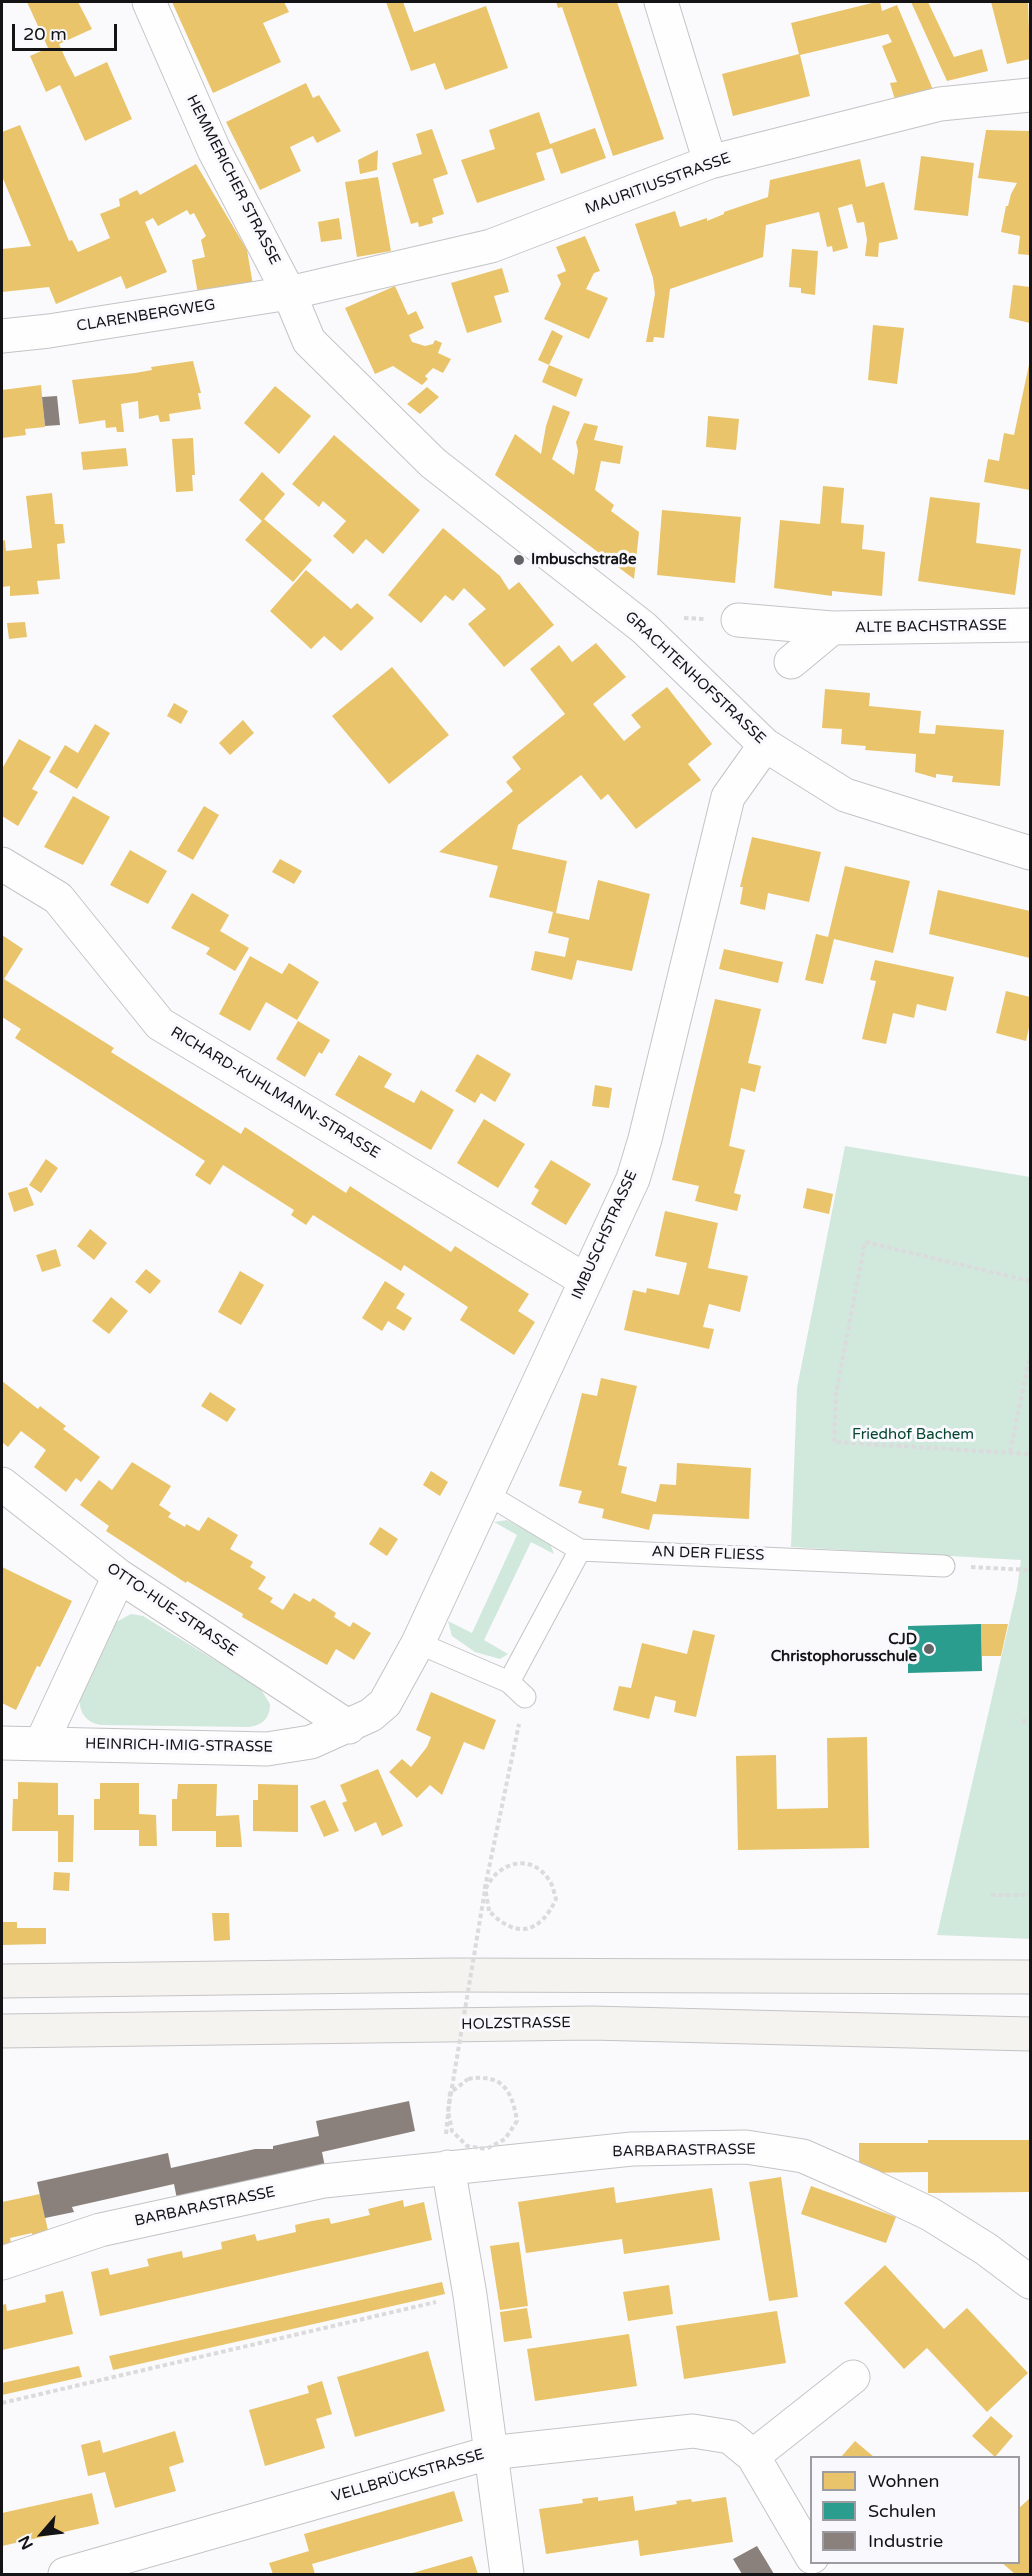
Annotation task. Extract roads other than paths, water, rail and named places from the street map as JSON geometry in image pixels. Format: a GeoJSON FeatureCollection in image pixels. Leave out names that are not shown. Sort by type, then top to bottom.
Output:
{"type":"FeatureCollection","features":[{"type":"Feature","properties":{"kind":"main road"},"geometry":{"type":"LineString","coordinates":[[2,1981],[452,1975],[1030,1977]]}},
{"type":"Feature","properties":{"kind":"main road","name":"HOLZSTRASSE"},"geometry":{"type":"LineString","coordinates":[[2,2031],[591,2023],[1030,2034]]}},
{"type":"Feature","properties":{"kind":"street","name":"HEMMERICHER STRASSE"},"geometry":{"type":"LineString","coordinates":[[148,2],[214,150],[289,293]]}},
{"type":"Feature","properties":{"kind":"street"},"geometry":{"type":"LineString","coordinates":[[661,2],[710,162]]}},
{"type":"Feature","properties":{"kind":"street","name":"MAURITIUSSTRASSE"},"geometry":{"type":"LineString","coordinates":[[289,293],[491,246],[710,162],[940,104],[1030,95]]}},
{"type":"Feature","properties":{"kind":"street","name":"CLARENBERGWEG"},"geometry":{"type":"LineString","coordinates":[[2,336],[49,331],[289,293]]}},
{"type":"Feature","properties":{"kind":"street","name":"GRACHTENHOFSTRASSE"},"geometry":{"type":"LineString","coordinates":[[289,293],[309,341],[432,463],[644,628],[765,745],[845,795],[1030,853]]}},
{"type":"Feature","properties":{"kind":"street","name":"ALTE BACHSTRASSE"},"geometry":{"type":"LineString","coordinates":[[738,620],[832,628],[1030,625]]}},
{"type":"Feature","properties":{"kind":"street"},"geometry":{"type":"LineString","coordinates":[[791,662],[832,628]]}},
{"type":"Feature","properties":{"kind":"street","name":"IMBUSCHSTRASSE"},"geometry":{"type":"LineString","coordinates":[[418,1643],[633,1179],[645,1140],[728,797],[765,745]]}},
{"type":"Feature","properties":{"kind":"street","name":"RICHARD-KUHLMANN-STRASSE"},"geometry":{"type":"LineString","coordinates":[[2,864],[58,898],[160,1024],[585,1280]]}},
{"type":"Feature","properties":{"kind":"street","name":"OTTO-HUE-STRASSE"},"geometry":{"type":"LineString","coordinates":[[2,1484],[119,1576],[349,1727]]}},
{"type":"Feature","properties":{"kind":"street"},"geometry":{"type":"LineString","coordinates":[[41,1744],[119,1576]]}},
{"type":"Feature","properties":{"kind":"street","name":"HEINRICH-IMIG-STRASSE"},"geometry":{"type":"LineString","coordinates":[[2,1743],[267,1749],[311,1742],[349,1727],[371,1715],[385,1703],[418,1643]]}},
{"type":"Feature","properties":{"kind":"street","name":"BARBARASTRASSE"},"geometry":{"type":"LineString","coordinates":[[2,2263],[100,2230],[313,2183],[632,2149],[746,2147],[803,2156],[930,2214],[986,2249],[1030,2282]]}},
{"type":"Feature","properties":{"kind":"street"},"geometry":{"type":"LineString","coordinates":[[448,2167],[470,2295],[489,2453],[507,2574]]}},
{"type":"Feature","properties":{"kind":"street"},"geometry":{"type":"LineString","coordinates":[[753,2456],[853,2377]]}},
{"type":"Feature","properties":{"kind":"street","name":"VELLBRÜCKSTRASSE"},"geometry":{"type":"LineString","coordinates":[[65,2574],[489,2453],[693,2431],[730,2437],[753,2456],[810,2554]]}},
{"type":"Feature","properties":{"kind":"lane","name":"AN DER FLIESS"},"geometry":{"type":"LineString","coordinates":[[487,1494],[580,1550],[944,1566]]}},
{"type":"Feature","properties":{"kind":"lane"},"geometry":{"type":"LineString","coordinates":[[418,1643],[517,1689],[580,1550]]}},
{"type":"Feature","properties":{"kind":"place","name":"Imbuschstraße"},"geometry":{"type":"Point","coordinates":[519,560]}},
{"type":"Feature","properties":{"kind":"place","name":"CJD Christophorusschule"},"geometry":{"type":"Point","coordinates":[929,1649]}},
{"type":"Feature","properties":{"kind":"park label","name":"Friedhof Bachem"},"geometry":{"type":"Point","coordinates":[913,1435]}}]}
